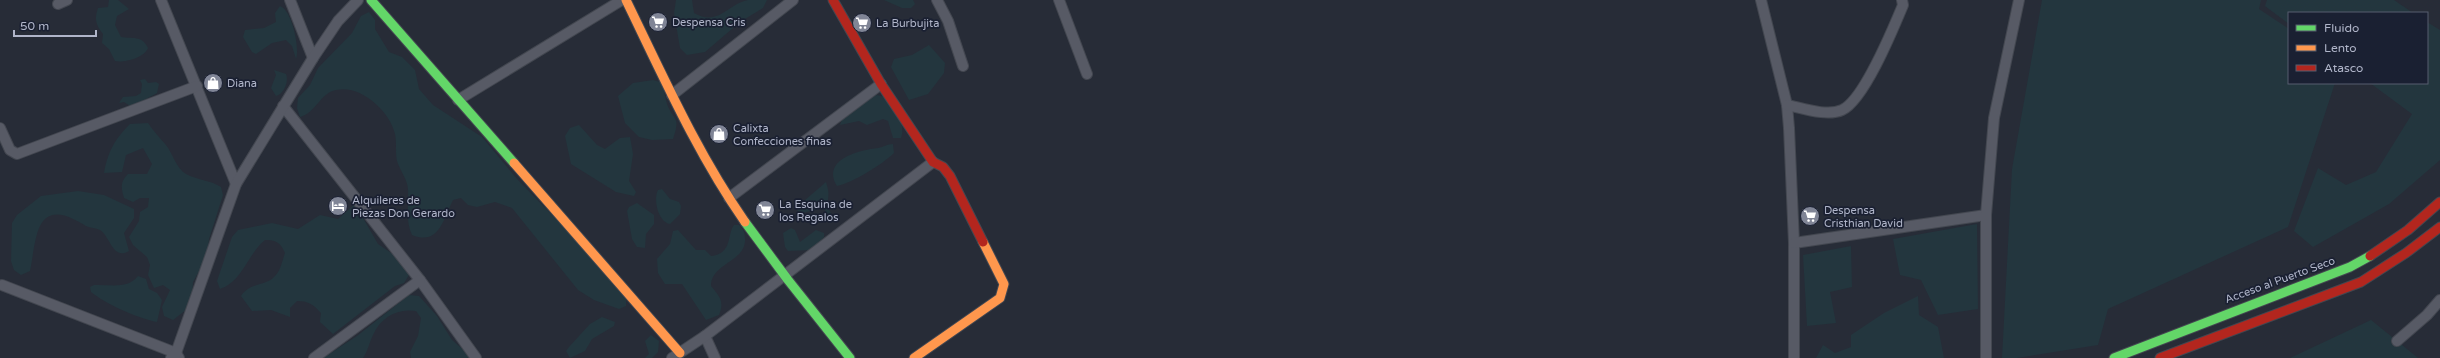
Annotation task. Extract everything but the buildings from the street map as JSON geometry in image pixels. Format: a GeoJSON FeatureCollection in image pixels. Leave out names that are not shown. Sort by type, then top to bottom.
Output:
{"type":"FeatureCollection","features":[{"type":"Feature","properties":{"kind":"street"},"geometry":{"type":"LineString","coordinates":[[161,0],[236,184]]}},
{"type":"Feature","properties":{"kind":"street"},"geometry":{"type":"LineString","coordinates":[[290,0],[313,58]]}},
{"type":"Feature","properties":{"kind":"street"},"geometry":{"type":"LineString","coordinates":[[2,285],[175,356],[236,184],[313,58],[338,21],[358,0]]}},
{"type":"Feature","properties":{"kind":"street"},"geometry":{"type":"LineString","coordinates":[[371,0],[676,356],[705,336],[933,162]]}},
{"type":"Feature","properties":{"kind":"street"},"geometry":{"type":"LineString","coordinates":[[458,100],[622,0]]}},
{"type":"Feature","properties":{"kind":"street"},"geometry":{"type":"LineString","coordinates":[[626,0],[672,95],[729,198],[783,276],[850,358]]}},
{"type":"Feature","properties":{"kind":"street"},"geometry":{"type":"LineString","coordinates":[[672,95],[793,0]]}},
{"type":"Feature","properties":{"kind":"street"},"geometry":{"type":"LineString","coordinates":[[833,0],[852,30],[881,84],[933,162],[943,168],[950,176],[1004,284],[1000,298],[914,358]]}},
{"type":"Feature","properties":{"kind":"street"},"geometry":{"type":"LineString","coordinates":[[937,0],[948,21],[963,66]]}},
{"type":"Feature","properties":{"kind":"street"},"geometry":{"type":"LineString","coordinates":[[1059,0],[1087,74]]}},
{"type":"Feature","properties":{"kind":"street"},"geometry":{"type":"LineString","coordinates":[[1761,0],[1787,105],[1794,243],[1794,358]]}},
{"type":"Feature","properties":{"kind":"street"},"geometry":{"type":"LineString","coordinates":[[1787,105],[1824,112],[1840,111],[1851,104],[1888,40],[1903,5],[1902,0]]}},
{"type":"Feature","properties":{"kind":"street"},"geometry":{"type":"LineString","coordinates":[[1986,358],[1986,215],[1994,118],[2019,0]]}},
{"type":"Feature","properties":{"kind":"street"},"geometry":{"type":"LineString","coordinates":[[729,198],[881,84]]}},
{"type":"Feature","properties":{"kind":"street"},"geometry":{"type":"LineString","coordinates":[[0,128],[10,150],[17,154],[197,86]]}},
{"type":"Feature","properties":{"kind":"street"},"geometry":{"type":"LineString","coordinates":[[284,106],[420,280],[476,358]]}},
{"type":"Feature","properties":{"kind":"street","name":"Acceso al Puerto Seco"},"geometry":{"type":"LineString","coordinates":[[2114,358],[2350,267],[2386,248],[2417,224],[2440,202]]}},
{"type":"Feature","properties":{"kind":"street"},"geometry":{"type":"LineString","coordinates":[[1794,243],[1986,215]]}},
{"type":"Feature","properties":{"kind":"street"},"geometry":{"type":"LineString","coordinates":[[2160,358],[2361,282],[2406,253],[2440,227]]}},
{"type":"Feature","properties":{"kind":"street"},"geometry":{"type":"LineString","coordinates":[[314,358],[420,280]]}},
{"type":"Feature","properties":{"kind":"street"},"geometry":{"type":"LineString","coordinates":[[2397,341],[2440,300]]}},
{"type":"Feature","properties":{"kind":"street"},"geometry":{"type":"LineString","coordinates":[[705,336],[715,358]]}},
{"type":"Feature","properties":{"kind":"shaded area"},"geometry":{"type":"Polygon","coordinates":[[[109,0],[118,0],[129,9],[117,16],[115,25],[121,37],[140,39],[146,44],[148,48],[142,55],[133,59],[115,61],[109,49],[102,43],[103,34],[97,25],[96,15],[98,8],[108,7],[109,0]]]}},
{"type":"Feature","properties":{"kind":"shaded area"},"geometry":{"type":"Polygon","coordinates":[[[676,0],[692,0],[694,13],[703,17],[710,17],[717,16],[741,2],[748,0],[767,0],[763,8],[740,22],[705,52],[687,55],[680,48],[674,13],[676,0]]]}},
{"type":"Feature","properties":{"kind":"shaded area"},"geometry":{"type":"Polygon","coordinates":[[[884,0],[913,0],[915,4],[911,8],[902,8],[884,0]]]}},
{"type":"Feature","properties":{"kind":"shaded area"},"geometry":{"type":"Polygon","coordinates":[[[2042,0],[2261,0],[2259,9],[2288,28],[2288,84],[2335,84],[2288,227],[2108,309],[2098,345],[2017,358],[2002,358],[2012,169],[2042,0]]]}},
{"type":"Feature","properties":{"kind":"shaded area"},"geometry":{"type":"Polygon","coordinates":[[[2267,0],[2394,0],[2412,12],[2288,12],[2288,23],[2265,6],[2267,0]]]}},
{"type":"Feature","properties":{"kind":"shaded area"},"geometry":{"type":"Polygon","coordinates":[[[280,6],[288,14],[294,30],[297,47],[296,59],[292,46],[286,40],[272,43],[256,54],[252,52],[243,37],[245,30],[264,28],[276,22],[275,13],[280,6]]]}},
{"type":"Feature","properties":{"kind":"shaded area"},"geometry":{"type":"Polygon","coordinates":[[[369,12],[375,20],[375,29],[389,52],[402,57],[415,70],[419,89],[433,105],[482,137],[517,179],[619,284],[626,297],[626,306],[619,309],[594,300],[578,290],[512,208],[495,202],[477,207],[468,205],[461,198],[453,200],[443,223],[434,234],[428,237],[412,235],[408,218],[408,186],[397,161],[396,137],[392,125],[380,108],[364,95],[345,89],[336,90],[326,95],[310,112],[300,117],[297,108],[298,98],[310,85],[318,68],[352,33],[361,16],[369,12]]]}},
{"type":"Feature","properties":{"kind":"shaded area"},"geometry":{"type":"Polygon","coordinates":[[[2428,23],[2440,30],[2440,160],[2389,204],[2313,247],[2294,231],[2318,168],[2346,185],[2376,172],[2412,114],[2371,84],[2428,84],[2428,23]]]}},
{"type":"Feature","properties":{"kind":"shaded area"},"geometry":{"type":"Polygon","coordinates":[[[929,45],[945,63],[944,73],[928,94],[909,100],[891,67],[894,59],[912,55],[929,45]]]}},
{"type":"Feature","properties":{"kind":"shaded area"},"geometry":{"type":"Polygon","coordinates":[[[274,70],[286,74],[287,77],[283,90],[276,96],[271,88],[276,75],[274,70]]]}},
{"type":"Feature","properties":{"kind":"shaded area"},"geometry":{"type":"Polygon","coordinates":[[[145,79],[148,83],[156,82],[159,84],[157,93],[132,107],[124,102],[119,103],[123,97],[136,96],[141,93],[142,84],[140,80],[145,79]]]}},
{"type":"Feature","properties":{"kind":"shaded area"},"geometry":{"type":"Polygon","coordinates":[[[653,80],[660,82],[667,104],[676,120],[673,139],[652,140],[639,137],[625,123],[618,96],[633,83],[653,80]]]}},
{"type":"Feature","properties":{"kind":"shaded area"},"geometry":{"type":"Polygon","coordinates":[[[877,95],[885,97],[901,121],[901,138],[893,138],[888,121],[883,119],[867,125],[859,121],[840,125],[850,110],[866,99],[877,95]]]}},
{"type":"Feature","properties":{"kind":"shaded area"},"geometry":{"type":"Polygon","coordinates":[[[148,123],[166,145],[177,165],[186,174],[221,187],[223,195],[209,239],[207,257],[193,282],[192,300],[187,309],[173,320],[164,316],[162,307],[170,290],[163,285],[154,288],[148,275],[150,265],[147,257],[133,245],[129,237],[139,221],[140,212],[148,207],[149,198],[140,198],[133,202],[124,198],[122,191],[122,182],[128,174],[147,174],[152,164],[143,148],[126,155],[122,172],[104,173],[110,152],[116,140],[130,124],[148,123]]]}},
{"type":"Feature","properties":{"kind":"shaded area"},"geometry":{"type":"Polygon","coordinates":[[[579,125],[597,145],[605,149],[620,138],[630,137],[633,154],[629,181],[636,192],[634,196],[616,192],[571,164],[565,136],[570,128],[579,125]]]}},
{"type":"Feature","properties":{"kind":"shaded area"},"geometry":{"type":"Polygon","coordinates":[[[893,144],[894,153],[883,162],[859,177],[837,186],[833,177],[834,169],[838,163],[853,154],[893,144]]]}},
{"type":"Feature","properties":{"kind":"shaded area"},"geometry":{"type":"Polygon","coordinates":[[[826,182],[828,207],[833,220],[830,223],[825,210],[821,208],[803,213],[798,212],[797,207],[826,182]]]}},
{"type":"Feature","properties":{"kind":"shaded area"},"geometry":{"type":"Polygon","coordinates":[[[662,189],[670,199],[679,202],[681,206],[680,214],[670,224],[662,219],[656,204],[658,190],[662,189]]]}},
{"type":"Feature","properties":{"kind":"shaded area"},"geometry":{"type":"Polygon","coordinates":[[[78,191],[104,195],[134,209],[134,218],[124,233],[129,251],[119,253],[100,230],[88,227],[68,217],[56,215],[50,216],[40,226],[35,242],[30,271],[21,275],[14,270],[11,261],[12,223],[17,215],[41,196],[78,191]]]}},
{"type":"Feature","properties":{"kind":"shaded area"},"geometry":{"type":"Polygon","coordinates":[[[637,203],[654,215],[654,224],[646,234],[645,248],[637,247],[632,239],[627,211],[629,207],[637,203]]]}},
{"type":"Feature","properties":{"kind":"shaded area"},"geometry":{"type":"Polygon","coordinates":[[[355,204],[378,244],[400,259],[409,275],[404,283],[395,286],[333,334],[320,322],[321,313],[313,305],[307,302],[297,301],[290,308],[290,317],[271,310],[252,311],[241,296],[249,288],[272,279],[279,271],[285,253],[281,246],[275,241],[265,240],[259,246],[240,274],[228,285],[220,289],[217,281],[232,237],[238,230],[272,223],[298,229],[320,215],[338,219],[355,204]]]}},
{"type":"Feature","properties":{"kind":"shaded area"},"geometry":{"type":"Polygon","coordinates":[[[1977,224],[1978,309],[1938,315],[1921,280],[1900,275],[1893,239],[1977,224]]]}},
{"type":"Feature","properties":{"kind":"shaded area"},"geometry":{"type":"Polygon","coordinates":[[[734,225],[739,225],[744,232],[744,247],[735,258],[716,272],[711,286],[719,296],[721,310],[719,315],[706,320],[682,284],[665,284],[658,273],[657,259],[670,244],[673,231],[678,230],[696,250],[705,250],[711,256],[718,254],[726,247],[734,225]]]}},
{"type":"Feature","properties":{"kind":"shaded area"},"geometry":{"type":"Polygon","coordinates":[[[791,228],[795,230],[800,242],[816,230],[824,233],[824,237],[811,250],[788,251],[785,247],[783,233],[791,228]]]}},
{"type":"Feature","properties":{"kind":"shaded area"},"geometry":{"type":"Polygon","coordinates":[[[1851,246],[1852,287],[1830,292],[1836,323],[1807,326],[1803,255],[1851,246]]]}},
{"type":"Feature","properties":{"kind":"shaded area"},"geometry":{"type":"Polygon","coordinates":[[[138,276],[146,279],[149,289],[157,293],[162,300],[157,322],[122,310],[97,297],[91,292],[90,287],[94,285],[123,285],[134,280],[138,276]]]}},
{"type":"Feature","properties":{"kind":"shaded area"},"geometry":{"type":"Polygon","coordinates":[[[409,295],[419,296],[437,316],[452,340],[473,358],[411,358],[410,352],[418,336],[421,318],[416,311],[409,310],[390,315],[380,323],[363,358],[323,358],[357,336],[409,295]]]}},
{"type":"Feature","properties":{"kind":"shaded area"},"geometry":{"type":"Polygon","coordinates":[[[1918,296],[1919,315],[1938,327],[1944,358],[1816,358],[1823,345],[1835,353],[1851,347],[1851,335],[1884,313],[1918,296]]]}},
{"type":"Feature","properties":{"kind":"shaded area"},"geometry":{"type":"Polygon","coordinates":[[[602,317],[615,322],[614,326],[592,339],[585,351],[570,358],[566,351],[569,347],[590,324],[602,317]]]}},
{"type":"Feature","properties":{"kind":"shaded area"},"geometry":{"type":"Polygon","coordinates":[[[2371,320],[2418,358],[2290,358],[2371,320]]]}},
{"type":"Feature","properties":{"kind":"shaded area"},"geometry":{"type":"Polygon","coordinates":[[[651,335],[659,341],[658,352],[652,358],[645,358],[649,354],[645,341],[651,335]]]}},
{"type":"Feature","properties":{"kind":"traffic: fast"},"geometry":{"type":"LineString","coordinates":[[371,0],[514,163]]}},
{"type":"Feature","properties":{"kind":"traffic: fast"},"geometry":{"type":"LineString","coordinates":[[745,222],[788,280],[850,358]]}},
{"type":"Feature","properties":{"kind":"traffic: fast"},"geometry":{"type":"LineString","coordinates":[[2114,358],[2350,267],[2370,256]]}},
{"type":"Feature","properties":{"kind":"traffic: slow"},"geometry":{"type":"LineString","coordinates":[[626,0],[681,114],[711,169],[745,222]]}},
{"type":"Feature","properties":{"kind":"traffic: slow"},"geometry":{"type":"LineString","coordinates":[[514,163],[680,353]]}},
{"type":"Feature","properties":{"kind":"traffic: slow"},"geometry":{"type":"LineString","coordinates":[[914,358],[1000,298],[1004,284],[983,242]]}},
{"type":"Feature","properties":{"kind":"traffic: jam"},"geometry":{"type":"LineString","coordinates":[[833,0],[881,84],[933,162],[943,167],[950,176],[983,242]]}},
{"type":"Feature","properties":{"kind":"traffic: jam"},"geometry":{"type":"LineString","coordinates":[[2370,256],[2408,230],[2440,202]]}},
{"type":"Feature","properties":{"kind":"traffic: jam"},"geometry":{"type":"LineString","coordinates":[[2160,358],[2361,282],[2406,253],[2440,227]]}},
{"type":"Feature","properties":{"kind":"place","name":"Despensa Cris"},"geometry":{"type":"Point","coordinates":[658,22]}},
{"type":"Feature","properties":{"kind":"place","name":"La Burbujita"},"geometry":{"type":"Point","coordinates":[862,23]}},
{"type":"Feature","properties":{"kind":"place","name":"Diana"},"geometry":{"type":"Point","coordinates":[213,83]}},
{"type":"Feature","properties":{"kind":"place","name":"Calixta Confecciones finas"},"geometry":{"type":"Point","coordinates":[719,134]}},
{"type":"Feature","properties":{"kind":"place","name":"Alquileres de Piezas Don Gerardo"},"geometry":{"type":"Point","coordinates":[338,206]}},
{"type":"Feature","properties":{"kind":"place","name":"La Esquina de los Regalos"},"geometry":{"type":"Point","coordinates":[765,210]}},
{"type":"Feature","properties":{"kind":"place","name":"Despensa Cristhian David"},"geometry":{"type":"Point","coordinates":[1810,216]}}]}
